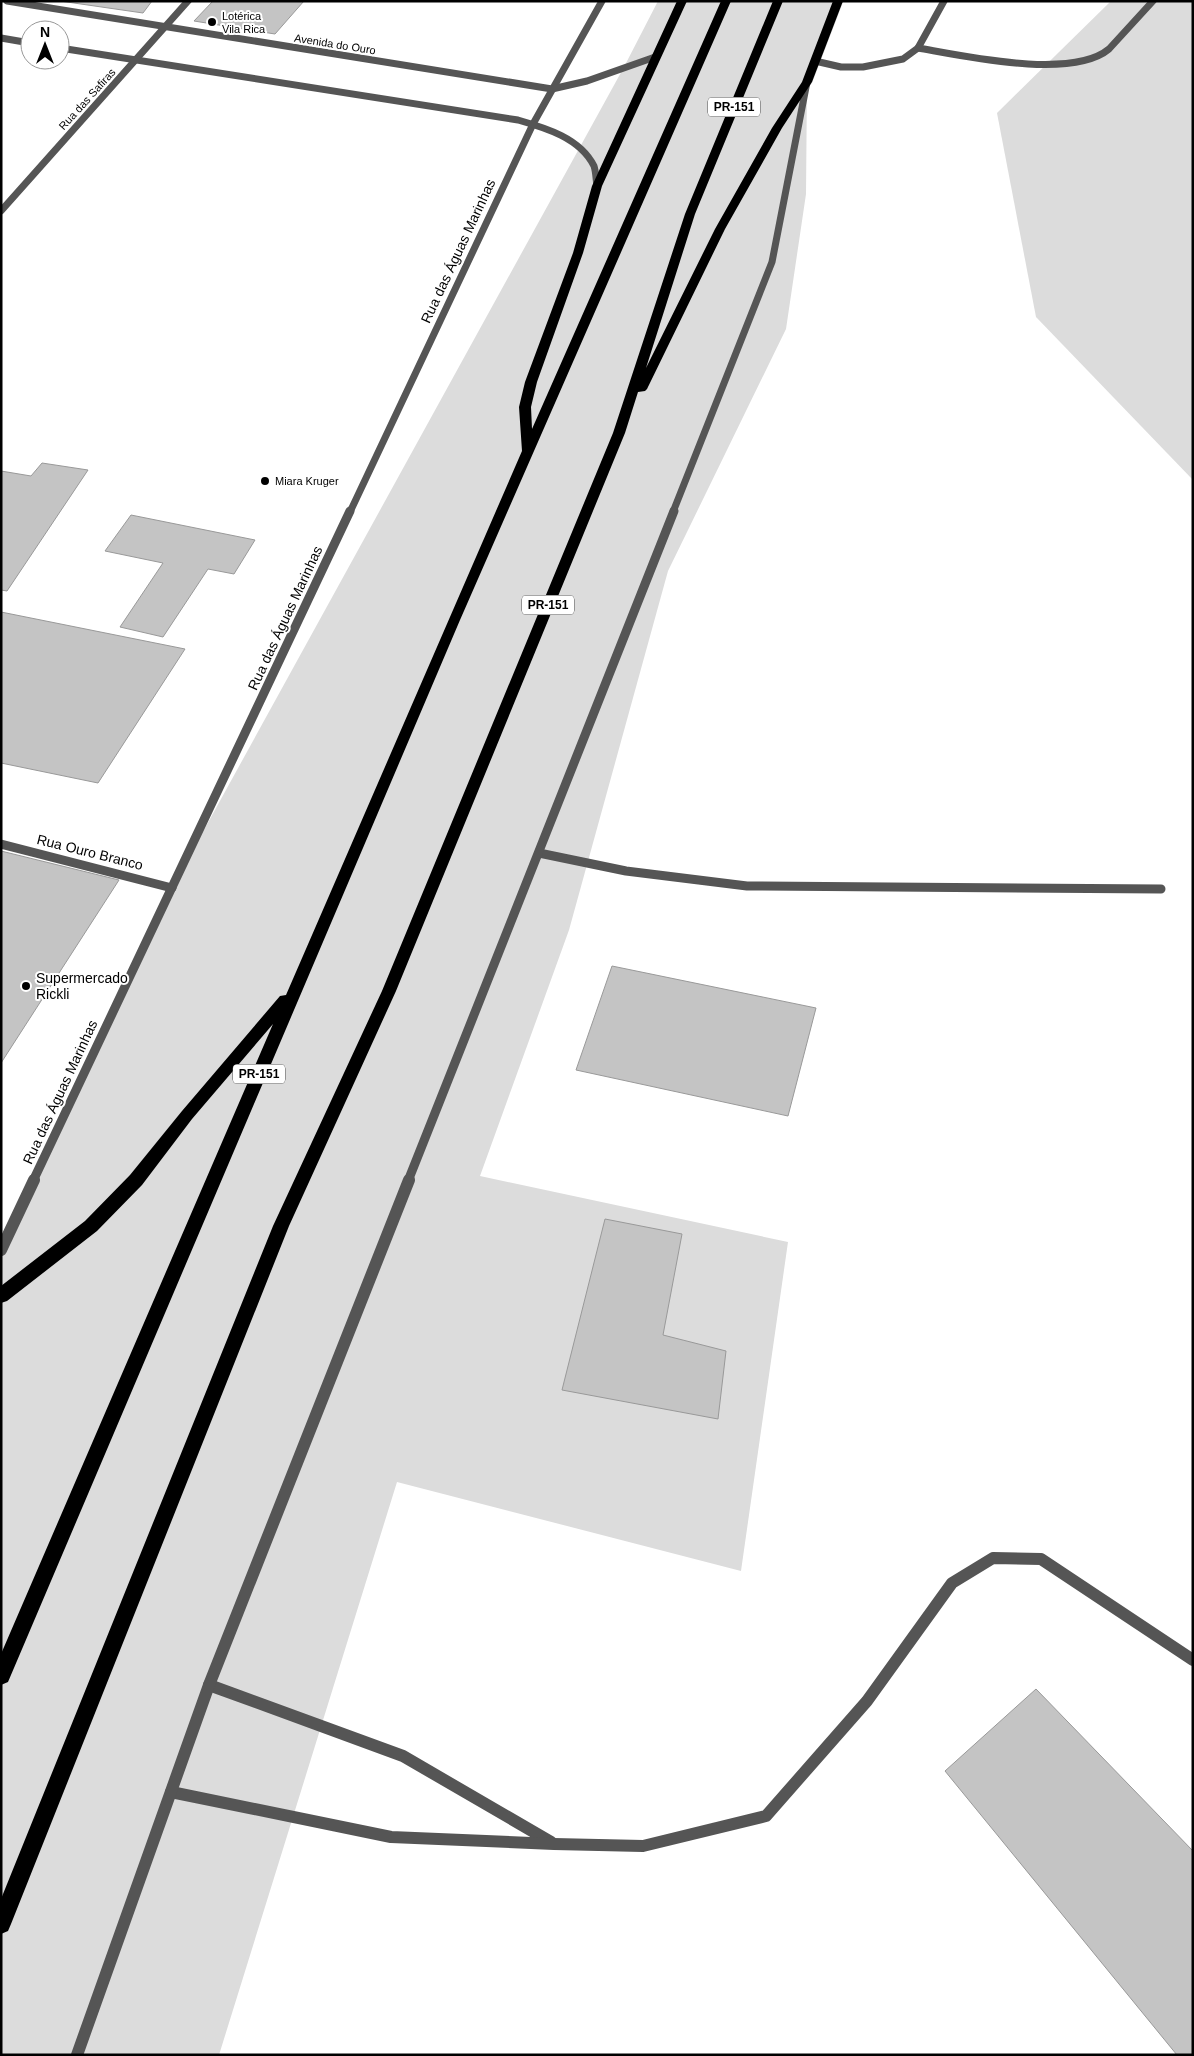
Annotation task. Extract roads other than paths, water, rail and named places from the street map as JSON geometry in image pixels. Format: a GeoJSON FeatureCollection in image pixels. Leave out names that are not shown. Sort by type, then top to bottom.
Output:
{"type":"FeatureCollection","features":[{"type":"Feature","properties":{"kind":"highway"},"geometry":{"type":"LineString","coordinates":[[527,455],[526,407],[531,382],[578,254],[596,186],[682,1]]}},
{"type":"Feature","properties":{"kind":"highway","name":"PR-151"},"geometry":{"type":"LineString","coordinates":[[1,1676],[296,987],[726,1]]}},
{"type":"Feature","properties":{"kind":"highway","name":"PR-151"},"geometry":{"type":"LineString","coordinates":[[1,1924],[281,1226],[389,991],[619,433],[690,214],[778,1]]}},
{"type":"Feature","properties":{"kind":"highway"},"geometry":{"type":"LineString","coordinates":[[619,433],[720,229],[777,128],[807,82],[838,1]]}},
{"type":"Feature","properties":{"kind":"highway"},"geometry":{"type":"LineString","coordinates":[[1,1296],[91,1226],[136,1180],[187,1115],[296,987]]}},
{"type":"Feature","properties":{"kind":"street","name":"Avenida do Ouro"},"geometry":{"type":"LineString","coordinates":[[7,1],[552,89],[587,81],[655,57]]}},
{"type":"Feature","properties":{"kind":"street","name":"Rua das Safiras"},"geometry":{"type":"LineString","coordinates":[[1,211],[188,1]]}},
{"type":"Feature","properties":{"kind":"street","name":"Rua das Águas Marinhas"},"geometry":{"type":"LineString","coordinates":[[1,1250],[533,124],[602,1]]}},
{"type":"Feature","properties":{"kind":"street"},"geometry":{"type":"LineString","coordinates":[[815,61],[841,67],[863,68],[903,59],[918,48],[944,1]]}},
{"type":"Feature","properties":{"kind":"street"},"geometry":{"type":"LineString","coordinates":[[918,48],[999,60],[1067,64],[1082,62],[1102,55],[1154,1]]}},
{"type":"Feature","properties":{"kind":"street"},"geometry":{"type":"LineString","coordinates":[[1,38],[20,41]]}},
{"type":"Feature","properties":{"kind":"street"},"geometry":{"type":"LineString","coordinates":[[70,50],[506,117],[533,124],[559,133],[584,154],[594,168],[596,186]]}},
{"type":"Feature","properties":{"kind":"street"},"geometry":{"type":"LineString","coordinates":[[77,2055],[209,1685],[772,262],[807,82]]}},
{"type":"Feature","properties":{"kind":"street","name":"Rua Ouro Branco"},"geometry":{"type":"LineString","coordinates":[[1,844],[172,888]]}},
{"type":"Feature","properties":{"kind":"street"},"geometry":{"type":"LineString","coordinates":[[539,853],[626,871],[746,886],[1160,889]]}},
{"type":"Feature","properties":{"kind":"street"},"geometry":{"type":"LineString","coordinates":[[171,1792],[391,1837],[554,1844],[644,1846],[766,1816],[867,1701],[952,1583],[993,1558],[1041,1559],[1193,1660]]}},
{"type":"Feature","properties":{"kind":"street"},"geometry":{"type":"LineString","coordinates":[[209,1685],[403,1756],[554,1844]]}},
{"type":"Feature","properties":{"kind":"place","name":"Lotérica Vila Rica"},"geometry":{"type":"Point","coordinates":[212,22]}},
{"type":"Feature","properties":{"kind":"place","name":"Miara Kruger"},"geometry":{"type":"Point","coordinates":[265,481]}},
{"type":"Feature","properties":{"kind":"place","name":"Supermercado Rickli"},"geometry":{"type":"Point","coordinates":[26,986]}}]}
